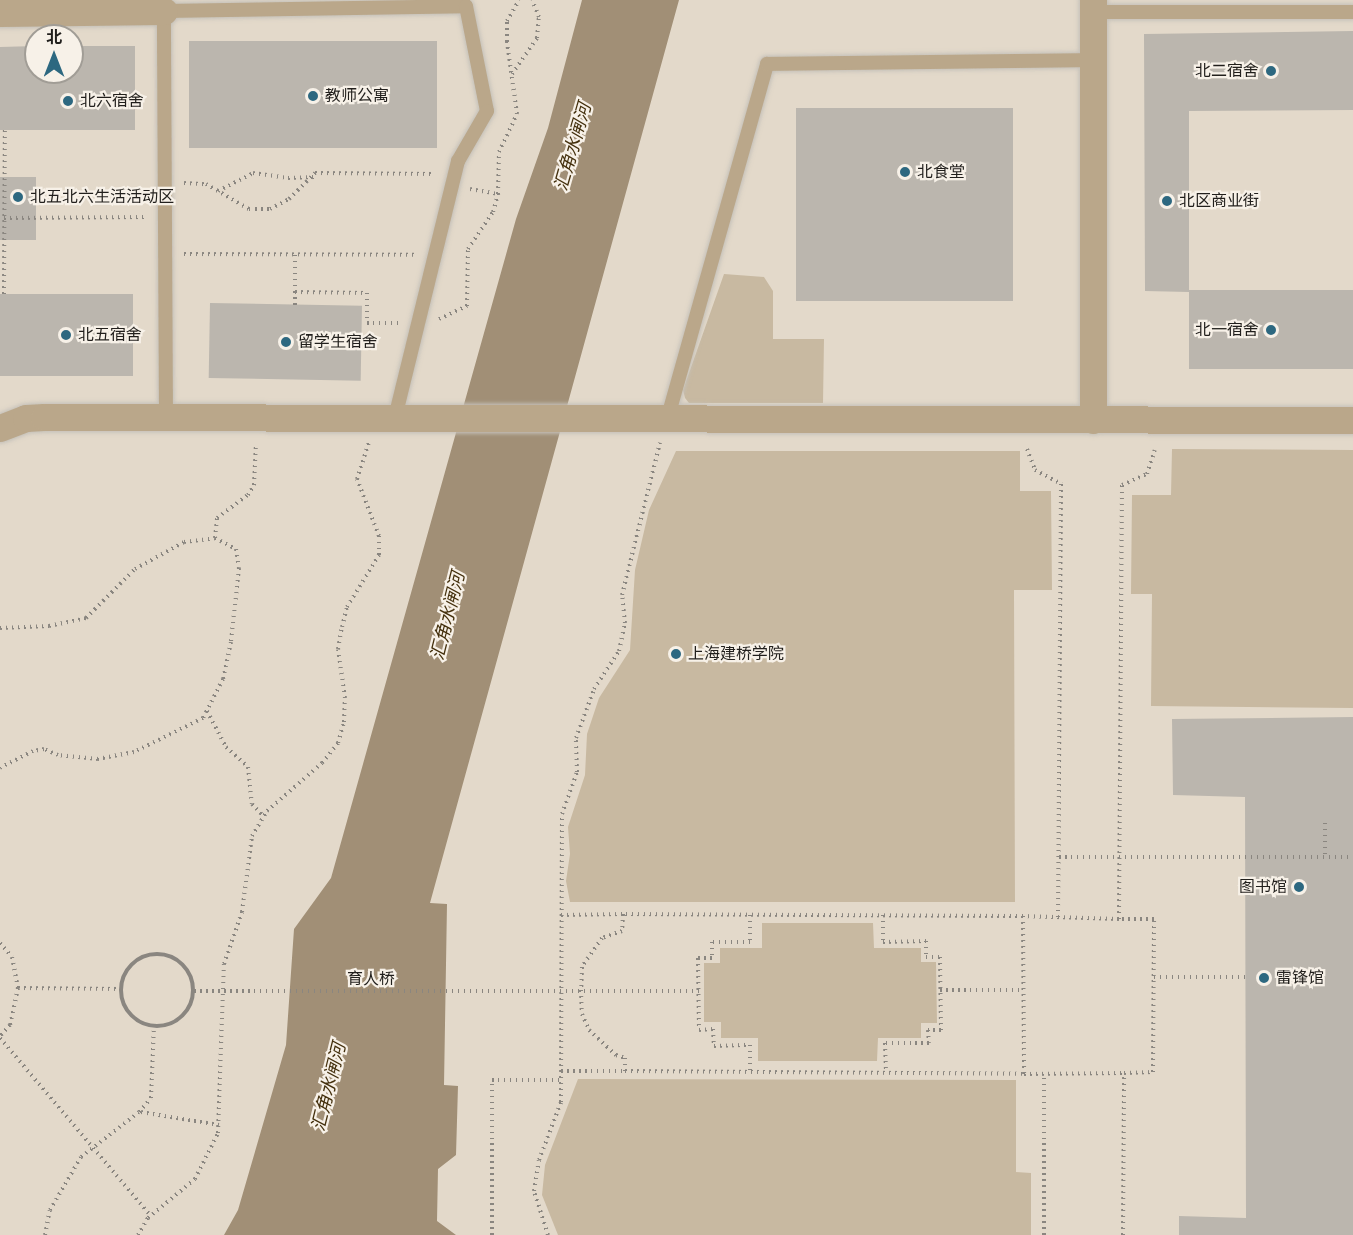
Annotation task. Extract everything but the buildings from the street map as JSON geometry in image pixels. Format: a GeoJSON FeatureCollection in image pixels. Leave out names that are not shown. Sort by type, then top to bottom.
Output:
{"type":"FeatureCollection","features":[{"type":"Feature","properties":{"kind":"street"},"geometry":{"type":"LineString","coordinates":[[1093,6],[1093,420]]}},
{"type":"Feature","properties":{"kind":"street"},"geometry":{"type":"LineString","coordinates":[[0,13],[164,11]]}},
{"type":"Feature","properties":{"kind":"street"},"geometry":{"type":"LineString","coordinates":[[3,424],[44,417],[1353,420]]}},
{"type":"Feature","properties":{"kind":"lane"},"geometry":{"type":"LineString","coordinates":[[166,417],[164,11],[466,6],[487,111],[458,161],[418,323],[385,418]]}},
{"type":"Feature","properties":{"kind":"lane"},"geometry":{"type":"LineString","coordinates":[[1093,6],[1353,12]]}},
{"type":"Feature","properties":{"kind":"lane"},"geometry":{"type":"LineString","coordinates":[[667,420],[767,64],[1093,60]]}},
{"type":"Feature","properties":{"kind":"path"},"geometry":{"type":"LineString","coordinates":[[459,312],[470,297],[468,249],[493,212],[498,194],[499,152],[518,114],[507,21],[519,0]]}},
{"type":"Feature","properties":{"kind":"path"},"geometry":{"type":"LineString","coordinates":[[512,74],[537,38],[539,17],[532,0]]}},
{"type":"Feature","properties":{"kind":"path"},"geometry":{"type":"LineString","coordinates":[[4,294],[5,130]]}},
{"type":"Feature","properties":{"kind":"path"},"geometry":{"type":"LineString","coordinates":[[218,191],[253,173],[288,178],[314,177]]}},
{"type":"Feature","properties":{"kind":"path"},"geometry":{"type":"LineString","coordinates":[[165,182],[206,183],[249,209],[270,209],[289,200],[314,177],[315,173],[455,174]]}},
{"type":"Feature","properties":{"kind":"path"},"geometry":{"type":"LineString","coordinates":[[472,189],[498,194]]}},
{"type":"Feature","properties":{"kind":"path"},"geometry":{"type":"LineString","coordinates":[[4,218],[165,217]]}},
{"type":"Feature","properties":{"kind":"path"},"geometry":{"type":"LineString","coordinates":[[165,254],[435,255]]}},
{"type":"Feature","properties":{"kind":"path"},"geometry":{"type":"LineString","coordinates":[[295,305],[296,255]]}},
{"type":"Feature","properties":{"kind":"path"},"geometry":{"type":"LineString","coordinates":[[296,292],[367,293],[367,323],[418,323]]}},
{"type":"Feature","properties":{"kind":"path"},"geometry":{"type":"LineString","coordinates":[[214,538],[217,518],[248,495],[254,485],[256,418]]}},
{"type":"Feature","properties":{"kind":"path"},"geometry":{"type":"LineString","coordinates":[[138,1235],[151,1216],[195,1179],[208,1157],[219,1125],[224,964],[242,912],[252,836],[263,816],[322,763],[338,743],[344,722],[345,698],[338,649],[342,627],[347,607],[378,555],[379,536],[357,479],[385,418]]}},
{"type":"Feature","properties":{"kind":"path"},"geometry":{"type":"LineString","coordinates":[[548,1235],[536,1207],[535,1175],[559,1111],[562,814],[577,772],[576,738],[594,689],[619,651],[625,623],[622,595],[638,520],[667,420]]}},
{"type":"Feature","properties":{"kind":"path"},"geometry":{"type":"LineString","coordinates":[[1027,448],[1035,470],[1061,484],[1058,917]]}},
{"type":"Feature","properties":{"kind":"path"},"geometry":{"type":"LineString","coordinates":[[1119,919],[1122,485],[1147,474],[1155,450]]}},
{"type":"Feature","properties":{"kind":"path"},"geometry":{"type":"LineString","coordinates":[[0,628],[50,626],[86,618],[135,569],[159,552],[184,542],[214,538],[236,549],[239,568],[226,666],[207,711],[192,724],[134,752],[98,759],[58,755],[44,749],[33,751],[0,768]]}},
{"type":"Feature","properties":{"kind":"path"},"geometry":{"type":"LineString","coordinates":[[207,711],[226,747],[248,767],[252,804],[263,816]]}},
{"type":"Feature","properties":{"kind":"path"},"geometry":{"type":"LineString","coordinates":[[1325,823],[1325,857]]}},
{"type":"Feature","properties":{"kind":"path"},"geometry":{"type":"LineString","coordinates":[[1059,857],[1353,857]]}},
{"type":"Feature","properties":{"kind":"path"},"geometry":{"type":"LineString","coordinates":[[623,914],[622,931],[602,938],[582,967],[581,990],[582,1014],[589,1030],[616,1055],[625,1058],[625,1071]]}},
{"type":"Feature","properties":{"kind":"path"},"geometry":{"type":"LineString","coordinates":[[561,915],[883,915],[1154,919],[1154,1072],[1024,1074],[561,1071]]}},
{"type":"Feature","properties":{"kind":"path"},"geometry":{"type":"LineString","coordinates":[[750,915],[750,942],[712,942],[712,958],[698,958],[699,1030],[713,1029],[714,1046],[750,1045],[750,1072]]}},
{"type":"Feature","properties":{"kind":"path"},"geometry":{"type":"LineString","coordinates":[[883,915],[883,942],[926,941],[926,957],[940,957],[941,1030],[928,1030],[928,1043],[885,1043],[886,1073]]}},
{"type":"Feature","properties":{"kind":"path"},"geometry":{"type":"LineString","coordinates":[[1023,916],[1024,1074]]}},
{"type":"Feature","properties":{"kind":"path"},"geometry":{"type":"LineString","coordinates":[[0,943],[12,957],[18,988],[10,1025],[0,1037],[151,1216]]}},
{"type":"Feature","properties":{"kind":"path"},"geometry":{"type":"LineString","coordinates":[[156,954],[168,956],[187,969],[194,991],[192,1003],[177,1021],[154,1027],[132,1017],[125,1007],[121,989],[133,963],[156,954]]}},
{"type":"Feature","properties":{"kind":"path"},"geometry":{"type":"LineString","coordinates":[[1154,976],[1245,976]]}},
{"type":"Feature","properties":{"kind":"path"},"geometry":{"type":"LineString","coordinates":[[18,988],[121,989]]}},
{"type":"Feature","properties":{"kind":"path"},"geometry":{"type":"LineString","coordinates":[[940,990],[1023,990]]}},
{"type":"Feature","properties":{"kind":"path","name":"育人桥"},"geometry":{"type":"LineString","coordinates":[[194,991],[699,991]]}},
{"type":"Feature","properties":{"kind":"path"},"geometry":{"type":"LineString","coordinates":[[45,1235],[57,1195],[81,1157],[140,1112],[151,1098],[154,1027]]}},
{"type":"Feature","properties":{"kind":"path"},"geometry":{"type":"LineString","coordinates":[[1123,1235],[1124,1073]]}},
{"type":"Feature","properties":{"kind":"path"},"geometry":{"type":"LineString","coordinates":[[1044,1074],[1044,1235]]}},
{"type":"Feature","properties":{"kind":"path"},"geometry":{"type":"LineString","coordinates":[[492,1235],[492,1080],[561,1080]]}},
{"type":"Feature","properties":{"kind":"path"},"geometry":{"type":"LineString","coordinates":[[140,1112],[219,1125]]}},
{"type":"Feature","properties":{"kind":"shaded area","name":"上海建桥学院"},"geometry":{"type":"Polygon","coordinates":[[[0,0],[1353,0],[1353,1235],[0,1235],[0,0]]]}},
{"type":"Feature","properties":{"kind":"shaded area"},"geometry":{"type":"Polygon","coordinates":[[[724,274],[764,277],[773,291],[773,339],[824,339],[823,403],[689,403],[685,398],[683,390],[724,274]]]}},
{"type":"Feature","properties":{"kind":"shaded area"},"geometry":{"type":"Polygon","coordinates":[[[1172,449],[1353,450],[1353,708],[1151,706],[1152,594],[1131,594],[1132,495],[1171,495],[1172,449]]]}},
{"type":"Feature","properties":{"kind":"shaded area"},"geometry":{"type":"Polygon","coordinates":[[[676,451],[1020,451],[1020,491],[1051,491],[1052,590],[1014,590],[1015,902],[570,902],[566,881],[570,854],[568,827],[585,775],[587,734],[599,698],[630,650],[635,570],[649,510],[676,451]]]}},
{"type":"Feature","properties":{"kind":"shaded area"},"geometry":{"type":"Polygon","coordinates":[[[762,923],[873,923],[874,948],[921,948],[921,962],[936,962],[937,1023],[921,1023],[921,1038],[878,1038],[877,1061],[758,1061],[758,1038],[721,1038],[721,1022],[704,1022],[704,963],[720,963],[720,948],[762,948],[762,923]]]}},
{"type":"Feature","properties":{"kind":"shaded area"},"geometry":{"type":"Polygon","coordinates":[[[578,1079],[1016,1080],[1016,1172],[1031,1173],[1031,1235],[558,1235],[542,1195],[545,1165],[578,1079]]]}},
{"type":"Feature","properties":{"kind":"water","name":"汇角水闸河"},"geometry":{"type":"Polygon","coordinates":[[[582,0],[679,0],[430,903],[447,904],[444,1085],[458,1086],[456,1155],[438,1169],[437,1221],[456,1235],[224,1235],[238,1210],[286,1045],[294,929],[331,878],[516,219],[548,128],[582,0]]]}},
{"type":"Feature","properties":{"kind":"place","name":"北二宿舍"},"geometry":{"type":"Point","coordinates":[1271,71]}},
{"type":"Feature","properties":{"kind":"place","name":"教师公寓"},"geometry":{"type":"Point","coordinates":[313,96]}},
{"type":"Feature","properties":{"kind":"place","name":"北六宿舍"},"geometry":{"type":"Point","coordinates":[68,101]}},
{"type":"Feature","properties":{"kind":"place","name":"北食堂"},"geometry":{"type":"Point","coordinates":[905,172]}},
{"type":"Feature","properties":{"kind":"place","name":"北五北六生活活动区"},"geometry":{"type":"Point","coordinates":[18,197]}},
{"type":"Feature","properties":{"kind":"place","name":"北区商业街"},"geometry":{"type":"Point","coordinates":[1167,201]}},
{"type":"Feature","properties":{"kind":"place","name":"北一宿舍"},"geometry":{"type":"Point","coordinates":[1271,330]}},
{"type":"Feature","properties":{"kind":"place","name":"北五宿舍"},"geometry":{"type":"Point","coordinates":[66,335]}},
{"type":"Feature","properties":{"kind":"place","name":"留学生宿舍"},"geometry":{"type":"Point","coordinates":[286,342]}},
{"type":"Feature","properties":{"kind":"place","name":"上海建桥学院"},"geometry":{"type":"Point","coordinates":[676,654]}},
{"type":"Feature","properties":{"kind":"place","name":"图书馆"},"geometry":{"type":"Point","coordinates":[1299,887]}},
{"type":"Feature","properties":{"kind":"place","name":"雷锋馆"},"geometry":{"type":"Point","coordinates":[1264,978]}}]}
